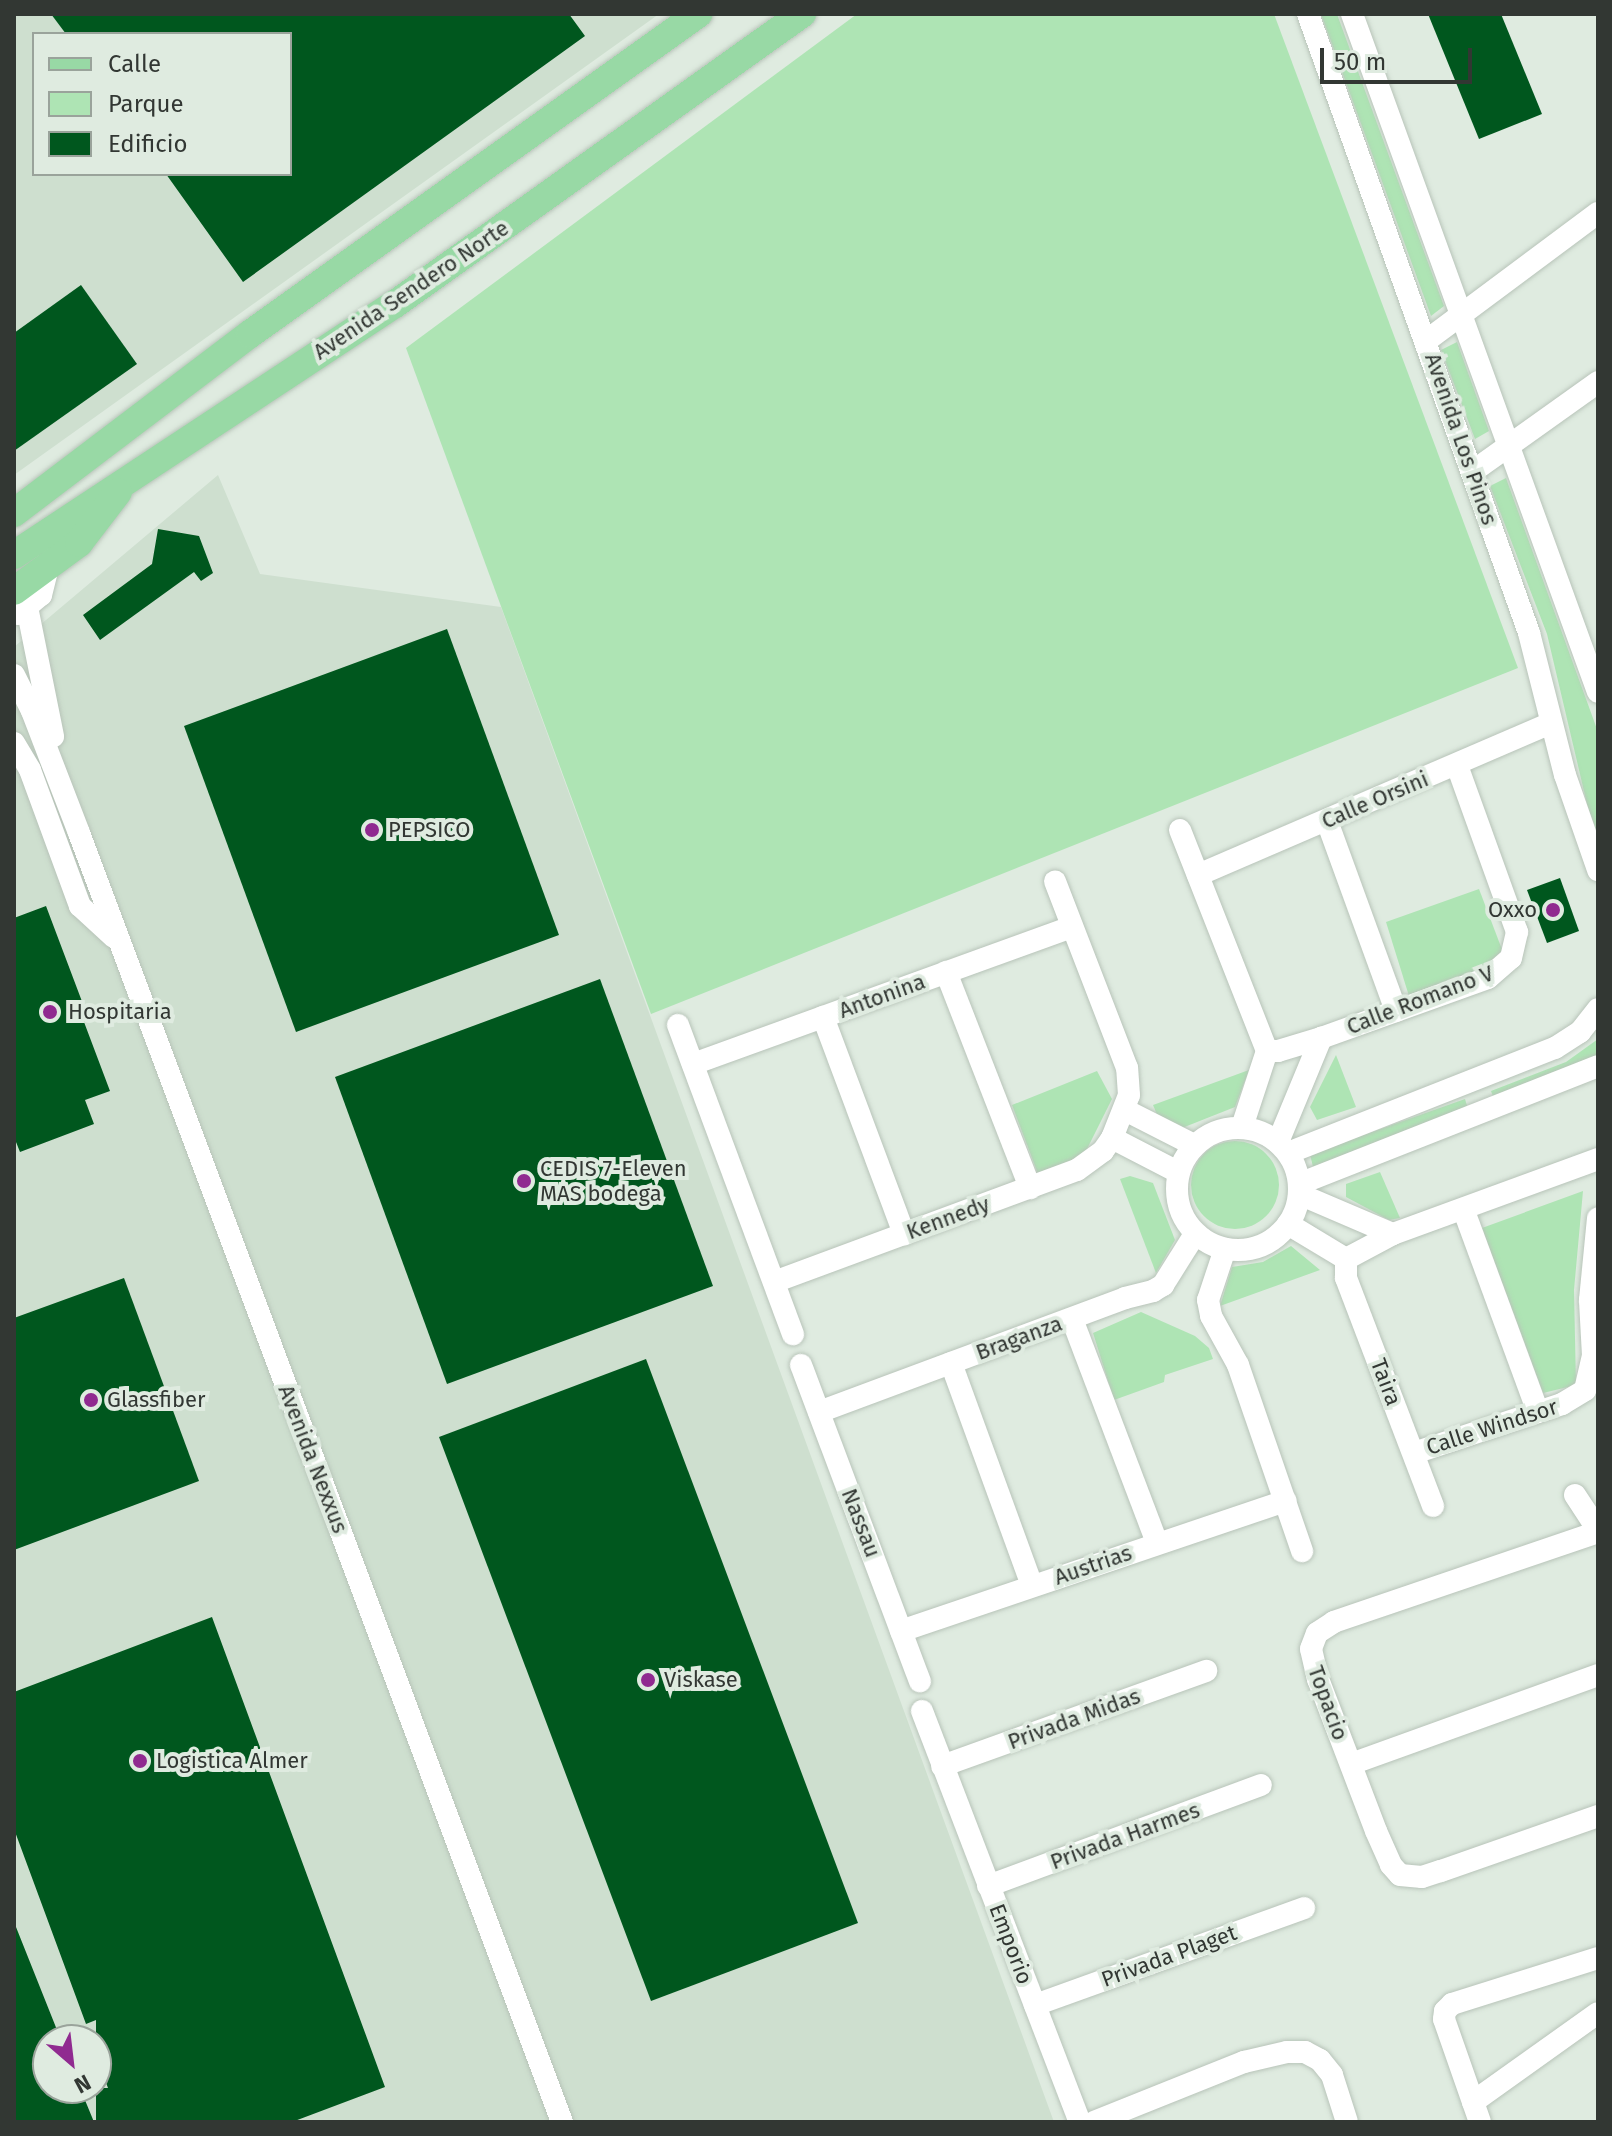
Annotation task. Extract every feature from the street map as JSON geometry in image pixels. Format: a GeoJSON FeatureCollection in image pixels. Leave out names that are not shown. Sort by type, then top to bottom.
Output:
{"type":"FeatureCollection","features":[{"type":"Feature","properties":{"kind":"main road"},"geometry":{"type":"LineString","coordinates":[[14,513],[263,325],[698,14]]}},
{"type":"Feature","properties":{"kind":"main road","name":"Avenida Sendero Norte"},"geometry":{"type":"LineString","coordinates":[[14,555],[395,304],[802,14]]}},
{"type":"Feature","properties":{"kind":"main road"},"geometry":{"type":"LineString","coordinates":[[18,605],[48,567],[87,534],[128,478]]}},
{"type":"Feature","properties":{"kind":"street","name":"Avenida Los Pinos"},"geometry":{"type":"LineString","coordinates":[[1308,14],[1529,633],[1551,723],[1598,870]]}},
{"type":"Feature","properties":{"kind":"street","name":"Avenida Los Pinos"},"geometry":{"type":"LineString","coordinates":[[1352,14],[1509,446],[1590,649],[1598,692]]}},
{"type":"Feature","properties":{"kind":"street"},"geometry":{"type":"LineString","coordinates":[[1426,341],[1598,213]]}},
{"type":"Feature","properties":{"kind":"street"},"geometry":{"type":"LineString","coordinates":[[1472,472],[1598,382]]}},
{"type":"Feature","properties":{"kind":"street"},"geometry":{"type":"LineString","coordinates":[[18,605],[64,796]]}},
{"type":"Feature","properties":{"kind":"street"},"geometry":{"type":"LineString","coordinates":[[14,675],[64,796]]}},
{"type":"Feature","properties":{"kind":"street","name":"Calle Orsini"},"geometry":{"type":"LineString","coordinates":[[1198,875],[1551,723]]}},
{"type":"Feature","properties":{"kind":"street"},"geometry":{"type":"LineString","coordinates":[[14,743],[30,770],[80,906],[119,942]]}},
{"type":"Feature","properties":{"kind":"street","name":"Calle Romano V"},"geometry":{"type":"LineString","coordinates":[[1267,1051],[1278,1051],[1321,1038],[1488,978],[1501,970],[1516,947],[1517,932],[1457,765]]}},
{"type":"Feature","properties":{"kind":"street","name":"Avenida Nexxus"},"geometry":{"type":"LineString","coordinates":[[64,796],[562,2122]]}},
{"type":"Feature","properties":{"kind":"street"},"geometry":{"type":"LineString","coordinates":[[1327,821],[1396,1011]]}},
{"type":"Feature","properties":{"kind":"street"},"geometry":{"type":"LineString","coordinates":[[1180,830],[1267,1051],[1242,1127]]}},
{"type":"Feature","properties":{"kind":"street"},"geometry":{"type":"LineString","coordinates":[[1055,881],[1072,927]]}},
{"type":"Feature","properties":{"kind":"street","name":"Antonina"},"geometry":{"type":"LineString","coordinates":[[693,1064],[1072,927]]}},
{"type":"Feature","properties":{"kind":"street","name":"Kennedy"},"geometry":{"type":"LineString","coordinates":[[774,1282],[1077,1170],[1103,1151],[1125,1110],[1129,1095],[1127,1068],[1072,927]]}},
{"type":"Feature","properties":{"kind":"street"},"geometry":{"type":"LineString","coordinates":[[946,972],[1030,1188]]}},
{"type":"Feature","properties":{"kind":"street"},"geometry":{"type":"LineString","coordinates":[[1283,1148],[1478,1080],[1569,1040],[1580,1032],[1598,1009]]}},
{"type":"Feature","properties":{"kind":"street"},"geometry":{"type":"LineString","coordinates":[[823,1017],[904,1234]]}},
{"type":"Feature","properties":{"kind":"street"},"geometry":{"type":"LineString","coordinates":[[678,1025],[793,1334]]}},
{"type":"Feature","properties":{"kind":"street"},"geometry":{"type":"LineString","coordinates":[[1283,1148],[1321,1038]]}},
{"type":"Feature","properties":{"kind":"street"},"geometry":{"type":"LineString","coordinates":[[1299,1189],[1488,1107],[1598,1066]]}},
{"type":"Feature","properties":{"kind":"street"},"geometry":{"type":"LineString","coordinates":[[1478,1080],[1488,1107]]}},
{"type":"Feature","properties":{"kind":"street"},"geometry":{"type":"LineString","coordinates":[[1125,1110],[1194,1145]]}},
{"type":"Feature","properties":{"kind":"street"},"geometry":{"type":"LineString","coordinates":[[1242,1127],[1261,1132],[1283,1148],[1299,1189],[1288,1224],[1260,1246],[1225,1249],[1195,1234],[1179,1205],[1178,1172],[1194,1145],[1224,1128],[1242,1127]]}},
{"type":"Feature","properties":{"kind":"street"},"geometry":{"type":"LineString","coordinates":[[1112,1138],[1178,1172]]}},
{"type":"Feature","properties":{"kind":"street"},"geometry":{"type":"LineString","coordinates":[[1288,1224],[1346,1259],[1393,1234],[1464,1211],[1598,1159]]}},
{"type":"Feature","properties":{"kind":"street"},"geometry":{"type":"LineString","coordinates":[[1299,1189],[1393,1234]]}},
{"type":"Feature","properties":{"kind":"street"},"geometry":{"type":"LineString","coordinates":[[1464,1211],[1538,1412]]}},
{"type":"Feature","properties":{"kind":"street","name":"Calle Windsor"},"geometry":{"type":"LineString","coordinates":[[1414,1453],[1578,1397],[1591,1376],[1590,1300],[1598,1218]]}},
{"type":"Feature","properties":{"kind":"street","name":"Braganza"},"geometry":{"type":"LineString","coordinates":[[819,1412],[1163,1285],[1195,1234]]}},
{"type":"Feature","properties":{"kind":"street"},"geometry":{"type":"LineString","coordinates":[[1225,1249],[1208,1300],[1238,1365],[1302,1551]]}},
{"type":"Feature","properties":{"kind":"street","name":"Taira"},"geometry":{"type":"LineString","coordinates":[[1346,1259],[1346,1278],[1433,1506]]}},
{"type":"Feature","properties":{"kind":"street"},"geometry":{"type":"LineString","coordinates":[[1072,1319],[1157,1543]]}},
{"type":"Feature","properties":{"kind":"street"},"geometry":{"type":"LineString","coordinates":[[951,1363],[1032,1586]]}},
{"type":"Feature","properties":{"kind":"street","name":"Nassau"},"geometry":{"type":"LineString","coordinates":[[801,1365],[920,1681]]}},
{"type":"Feature","properties":{"kind":"street"},"geometry":{"type":"LineString","coordinates":[[1575,1495],[1598,1531]]}},
{"type":"Feature","properties":{"kind":"street","name":"Austrias"},"geometry":{"type":"LineString","coordinates":[[901,1631],[1286,1501]]}},
{"type":"Feature","properties":{"kind":"street","name":"Topacio"},"geometry":{"type":"LineString","coordinates":[[1598,1531],[1334,1622],[1317,1633],[1311,1649],[1312,1663],[1351,1764],[1391,1865],[1400,1875],[1409,1878],[1441,1871],[1598,1816]]}},
{"type":"Feature","properties":{"kind":"street","name":"Privada Midas"},"geometry":{"type":"LineString","coordinates":[[942,1766],[1206,1671]]}},
{"type":"Feature","properties":{"kind":"street"},"geometry":{"type":"LineString","coordinates":[[1351,1764],[1598,1675]]}},
{"type":"Feature","properties":{"kind":"street","name":"Emporio"},"geometry":{"type":"LineString","coordinates":[[922,1711],[1080,2122]]}},
{"type":"Feature","properties":{"kind":"street","name":"Privada Harmes"},"geometry":{"type":"LineString","coordinates":[[988,1886],[1261,1785]]}},
{"type":"Feature","properties":{"kind":"street","name":"Privada Plaget"},"geometry":{"type":"LineString","coordinates":[[1035,2005],[1304,1908]]}},
{"type":"Feature","properties":{"kind":"street"},"geometry":{"type":"LineString","coordinates":[[1598,1958],[1452,2004],[1444,2019],[1476,2112],[1598,2013]]}},
{"type":"Feature","properties":{"kind":"street"},"geometry":{"type":"LineString","coordinates":[[1094,2122],[1244,2062],[1287,2052],[1305,2052],[1320,2060],[1332,2075],[1347,2122]]}},
{"type":"Feature","properties":{"kind":"shaded area"},"geometry":{"type":"Polygon","coordinates":[[[14,14],[659,14],[14,475],[14,14]]]}},
{"type":"Feature","properties":{"kind":"shaded area"},"geometry":{"type":"Polygon","coordinates":[[[218,475],[260,574],[501,607],[1054,2122],[14,2122],[14,647],[218,475]]]}},
{"type":"Feature","properties":{"kind":"green space"},"geometry":{"type":"Polygon","coordinates":[[[857,14],[1274,14],[1518,668],[651,1014],[406,348],[857,14]]]}},
{"type":"Feature","properties":{"kind":"green space"},"geometry":{"type":"Polygon","coordinates":[[[1321,14],[1337,14],[1444,306],[1431,316],[1321,14]]]}},
{"type":"Feature","properties":{"kind":"green space"},"geometry":{"type":"Polygon","coordinates":[[[1457,342],[1489,431],[1475,439],[1441,350],[1457,342]]]}},
{"type":"Feature","properties":{"kind":"green space"},"geometry":{"type":"Polygon","coordinates":[[[1506,478],[1598,732],[1598,836],[1587,804],[1547,634],[1490,486],[1506,478]]]}},
{"type":"Feature","properties":{"kind":"green space"},"geometry":{"type":"Polygon","coordinates":[[[1479,889],[1506,960],[1409,996],[1386,922],[1479,889]]]}},
{"type":"Feature","properties":{"kind":"green space"},"geometry":{"type":"Polygon","coordinates":[[[1598,1039],[1598,1061],[1495,1101],[1491,1091],[1566,1062],[1598,1039]]]}},
{"type":"Feature","properties":{"kind":"green space"},"geometry":{"type":"Polygon","coordinates":[[[1336,1055],[1356,1107],[1317,1120],[1310,1107],[1336,1055]]]}},
{"type":"Feature","properties":{"kind":"green space"},"geometry":{"type":"Polygon","coordinates":[[[1249,1070],[1235,1107],[1182,1128],[1158,1117],[1153,1105],[1249,1070]]]}},
{"type":"Feature","properties":{"kind":"green space"},"geometry":{"type":"Polygon","coordinates":[[[1097,1071],[1112,1099],[1082,1159],[1038,1174],[1012,1105],[1097,1071]]]}},
{"type":"Feature","properties":{"kind":"green space"},"geometry":{"type":"Polygon","coordinates":[[[1465,1099],[1468,1109],[1313,1167],[1310,1154],[1465,1099]]]}},
{"type":"Feature","properties":{"kind":"green space"},"geometry":{"type":"Polygon","coordinates":[[[1235,1141],[1252,1145],[1266,1154],[1275,1168],[1279,1185],[1275,1202],[1266,1216],[1252,1225],[1235,1229],[1218,1225],[1204,1216],[1195,1202],[1191,1185],[1195,1168],[1204,1154],[1218,1145],[1235,1141]]]}},
{"type":"Feature","properties":{"kind":"green space"},"geometry":{"type":"Polygon","coordinates":[[[1380,1172],[1400,1218],[1389,1220],[1346,1197],[1346,1184],[1380,1172]]]}},
{"type":"Feature","properties":{"kind":"green space"},"geometry":{"type":"Polygon","coordinates":[[[1130,1176],[1153,1183],[1175,1240],[1156,1273],[1120,1179],[1130,1176]]]}},
{"type":"Feature","properties":{"kind":"green space"},"geometry":{"type":"Polygon","coordinates":[[[1583,1191],[1574,1290],[1576,1385],[1543,1393],[1482,1228],[1583,1191]]]}},
{"type":"Feature","properties":{"kind":"green space"},"geometry":{"type":"Polygon","coordinates":[[[1291,1246],[1320,1270],[1220,1306],[1232,1267],[1263,1262],[1291,1246]]]}},
{"type":"Feature","properties":{"kind":"green space"},"geometry":{"type":"Polygon","coordinates":[[[1141,1312],[1195,1336],[1209,1348],[1213,1359],[1165,1375],[1164,1382],[1114,1400],[1093,1333],[1141,1312]]]}},
{"type":"Feature","properties":{"kind":"building"},"geometry":{"type":"Polygon","coordinates":[[[51,14],[569,14],[585,36],[243,282],[167,176],[292,176],[292,32],[64,32],[51,14]]]}},
{"type":"Feature","properties":{"kind":"building"},"geometry":{"type":"Polygon","coordinates":[[[1428,14],[1501,14],[1542,114],[1479,139],[1428,14]]]}},
{"type":"Feature","properties":{"kind":"building"},"geometry":{"type":"Polygon","coordinates":[[[81,285],[137,364],[14,451],[14,333],[81,285]]]}},
{"type":"Feature","properties":{"kind":"building"},"geometry":{"type":"Polygon","coordinates":[[[158,529],[199,536],[213,573],[201,581],[194,572],[100,640],[83,615],[152,564],[158,529]]]}},
{"type":"Feature","properties":{"kind":"building","name":"PEPSICO"},"geometry":{"type":"Polygon","coordinates":[[[447,629],[559,935],[296,1032],[184,726],[447,629]]]}},
{"type":"Feature","properties":{"kind":"building","name":"Oxxo"},"geometry":{"type":"Polygon","coordinates":[[[1560,878],[1579,931],[1547,943],[1527,890],[1560,878]]]}},
{"type":"Feature","properties":{"kind":"building"},"geometry":{"type":"Polygon","coordinates":[[[46,906],[89,1020],[84,1022],[110,1091],[85,1100],[94,1124],[20,1152],[14,1137],[14,918],[46,906]]]}},
{"type":"Feature","properties":{"kind":"building","name":"CEDIS 7-Eleven MAS bodega"},"geometry":{"type":"Polygon","coordinates":[[[600,979],[713,1286],[447,1384],[335,1077],[600,979]]]}},
{"type":"Feature","properties":{"kind":"building","name":"Glassfiber"},"geometry":{"type":"Polygon","coordinates":[[[124,1278],[199,1481],[14,1550],[14,1318],[124,1278]]]}},
{"type":"Feature","properties":{"kind":"building","name":"Viskase"},"geometry":{"type":"Polygon","coordinates":[[[646,1359],[858,1923],[651,2001],[439,1437],[646,1359]]]}},
{"type":"Feature","properties":{"kind":"building","name":"Logistica Almer"},"geometry":{"type":"Polygon","coordinates":[[[212,1617],[385,2087],[292,2122],[96,2122],[96,2104],[112,2104],[112,2024],[96,2024],[96,2020],[86,2024],[14,1829],[14,1692],[212,1617]]]}},
{"type":"Feature","properties":{"kind":"building"},"geometry":{"type":"Polygon","coordinates":[[[14,1922],[55,2024],[32,2024],[32,2104],[87,2104],[94,2122],[14,2122],[14,1922]]]}},
{"type":"Feature","properties":{"kind":"place","name":"PEPSICO"},"geometry":{"type":"Point","coordinates":[372,830]}},
{"type":"Feature","properties":{"kind":"place","name":"Oxxo"},"geometry":{"type":"Point","coordinates":[1553,910]}},
{"type":"Feature","properties":{"kind":"place","name":"Hospitaria"},"geometry":{"type":"Point","coordinates":[50,1012]}},
{"type":"Feature","properties":{"kind":"place","name":"CEDIS 7-Eleven MAS bodega"},"geometry":{"type":"Point","coordinates":[524,1181]}},
{"type":"Feature","properties":{"kind":"place","name":"Glassfiber"},"geometry":{"type":"Point","coordinates":[91,1400]}},
{"type":"Feature","properties":{"kind":"place","name":"Viskase"},"geometry":{"type":"Point","coordinates":[648,1680]}},
{"type":"Feature","properties":{"kind":"place","name":"Logistica Almer"},"geometry":{"type":"Point","coordinates":[140,1761]}}]}
